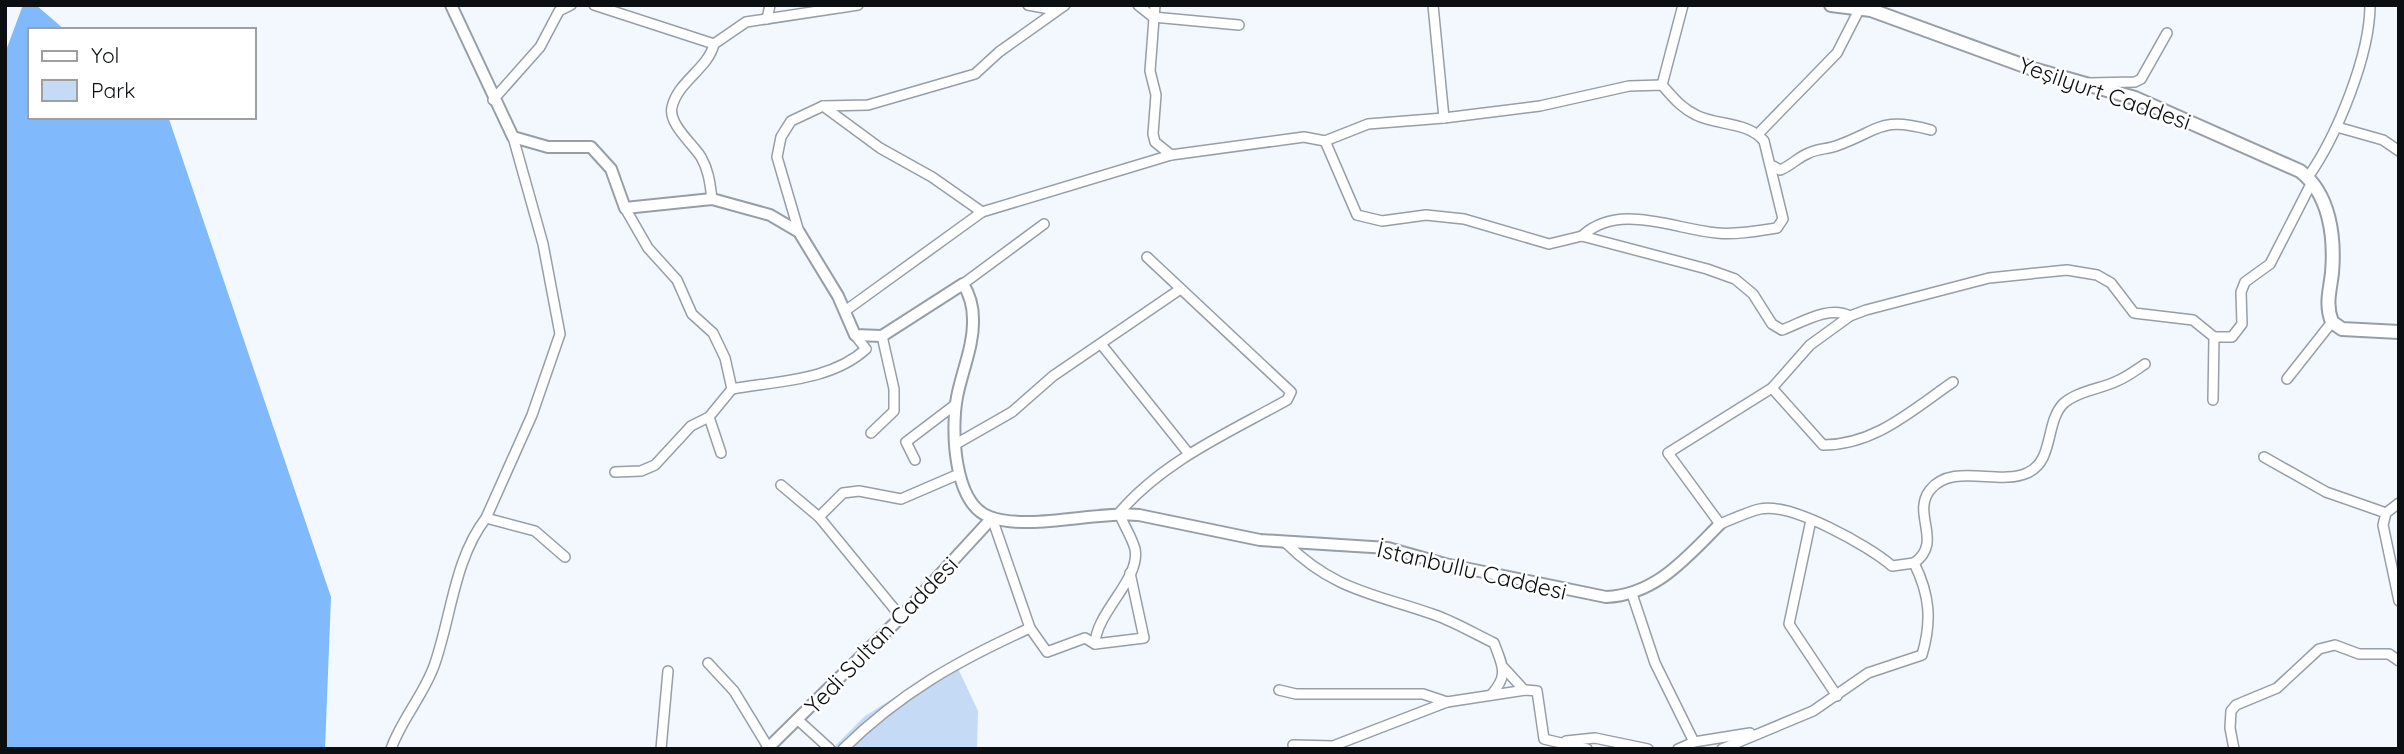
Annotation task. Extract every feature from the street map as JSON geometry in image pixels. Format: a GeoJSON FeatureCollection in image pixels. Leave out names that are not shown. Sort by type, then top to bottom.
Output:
{"type":"FeatureCollection","features":[{"type":"Feature","properties":{"kind":"main road","name":"Yeşilyurt Caddesi"},"geometry":{"type":"LineString","coordinates":[[1831,5],[1860,8],[1957,39],[2033,69],[2163,109],[2288,165],[2310,180]]}},
{"type":"Feature","properties":{"kind":"main road"},"geometry":{"type":"LineString","coordinates":[[2310,180],[2328,212],[2333,269],[2327,301],[2332,322],[2342,329],[2399,332]]}},
{"type":"Feature","properties":{"kind":"street"},"geometry":{"type":"LineString","coordinates":[[391,749],[433,667],[453,594],[478,528],[486,518],[532,415],[560,334],[543,244],[513,137],[493,100],[451,5]]}},
{"type":"Feature","properties":{"kind":"street"},"geometry":{"type":"LineString","coordinates":[[493,100],[540,47],[559,11],[571,5]]}},
{"type":"Feature","properties":{"kind":"street"},"geometry":{"type":"LineString","coordinates":[[594,5],[714,44]]}},
{"type":"Feature","properties":{"kind":"street"},"geometry":{"type":"LineString","coordinates":[[767,19],[771,5]]}},
{"type":"Feature","properties":{"kind":"street"},"geometry":{"type":"LineString","coordinates":[[712,199],[710,175],[672,118],[672,107],[681,88],[712,54],[714,44],[746,22],[858,5]]}},
{"type":"Feature","properties":{"kind":"street"},"geometry":{"type":"LineString","coordinates":[[1028,5],[1058,7]]}},
{"type":"Feature","properties":{"kind":"street"},"geometry":{"type":"LineString","coordinates":[[1138,5],[1153,17],[1239,25]]}},
{"type":"Feature","properties":{"kind":"street"},"geometry":{"type":"LineString","coordinates":[[1155,5],[1150,71],[1156,95],[1153,134],[1155,142],[1171,155]]}},
{"type":"Feature","properties":{"kind":"street"},"geometry":{"type":"LineString","coordinates":[[1433,5],[1444,118]]}},
{"type":"Feature","properties":{"kind":"street"},"geometry":{"type":"LineString","coordinates":[[1662,85],[1683,5]]}},
{"type":"Feature","properties":{"kind":"street"},"geometry":{"type":"LineString","coordinates":[[2145,364],[2118,381],[2064,403],[2056,414],[2041,461],[2031,472],[2002,479],[1969,475],[1954,478],[1930,489],[1925,500],[1924,516],[1928,547],[1923,556],[1914,563],[1892,566],[1877,552],[1811,520],[1779,508],[1761,509],[1720,524],[1668,453],[1772,388],[1810,345],[1850,316],[1989,278],[2075,271],[2097,275],[2111,283],[2134,313],[2193,320],[2214,337],[2223,339],[2239,332],[2242,324],[2241,292],[2252,275],[2270,264],[2277,253],[2337,127],[2370,26],[2370,5]]}},
{"type":"Feature","properties":{"kind":"street"},"geometry":{"type":"LineString","coordinates":[[615,472],[641,471],[655,466],[691,426],[709,417],[732,389],[815,375],[852,362],[866,349],[855,335],[820,263],[799,232],[785,191],[777,157],[791,121],[823,106],[868,105],[975,74],[1058,7]]}},
{"type":"Feature","properties":{"kind":"street"},"geometry":{"type":"LineString","coordinates":[[1758,134],[1837,53],[1860,8]]}},
{"type":"Feature","properties":{"kind":"street"},"geometry":{"type":"LineString","coordinates":[[2085,83],[2141,79],[2167,33]]}},
{"type":"Feature","properties":{"kind":"street"},"geometry":{"type":"LineString","coordinates":[[845,311],[982,212],[1171,155],[1304,137],[1325,141],[1368,124],[1540,106],[1629,86],[1662,85]]}},
{"type":"Feature","properties":{"kind":"street"},"geometry":{"type":"LineString","coordinates":[[1325,141],[1357,215],[1382,220],[1426,215],[1464,219],[1549,244],[1582,236],[1595,225],[1629,218],[1719,233],[1777,228],[1783,219],[1773,166],[1764,141],[1758,134],[1698,117],[1681,107],[1662,85]]}},
{"type":"Feature","properties":{"kind":"street"},"geometry":{"type":"LineString","coordinates":[[823,106],[880,148],[932,177],[982,212]]}},
{"type":"Feature","properties":{"kind":"street"},"geometry":{"type":"LineString","coordinates":[[1773,166],[1780,170],[1806,153],[1835,146],[1890,123],[1902,122],[1931,130]]}},
{"type":"Feature","properties":{"kind":"street"},"geometry":{"type":"LineString","coordinates":[[2337,127],[2383,140],[2399,151]]}},
{"type":"Feature","properties":{"kind":"street"},"geometry":{"type":"LineString","coordinates":[[513,137],[548,147],[591,147],[611,169],[625,208],[648,248],[677,280],[692,314],[712,333],[725,358],[732,389]]}},
{"type":"Feature","properties":{"kind":"street"},"geometry":{"type":"LineString","coordinates":[[625,208],[712,199],[771,215],[799,232]]}},
{"type":"Feature","properties":{"kind":"street"},"geometry":{"type":"LineString","coordinates":[[855,335],[882,336],[963,284],[1044,224]]}},
{"type":"Feature","properties":{"kind":"street"},"geometry":{"type":"LineString","coordinates":[[1582,236],[1735,279],[1753,294],[1772,324],[1782,330],[1824,313],[1841,311],[1850,316]]}},
{"type":"Feature","properties":{"kind":"street"},"geometry":{"type":"LineString","coordinates":[[1095,644],[1096,629],[1130,573],[1135,550],[1119,513],[1145,484],[1188,454],[1287,400],[1291,392],[1179,290],[1147,257]]}},
{"type":"Feature","properties":{"kind":"street"},"geometry":{"type":"LineString","coordinates":[[963,284],[970,295],[974,322],[956,404],[959,474],[975,507],[992,518],[1030,628],[1047,652],[1085,638],[1095,644],[1144,638],[1130,573]]}},
{"type":"Feature","properties":{"kind":"street"},"geometry":{"type":"LineString","coordinates":[[956,444],[1012,412],[1054,376],[1179,290]]}},
{"type":"Feature","properties":{"kind":"street"},"geometry":{"type":"LineString","coordinates":[[2287,379],[2332,322]]}},
{"type":"Feature","properties":{"kind":"street"},"geometry":{"type":"LineString","coordinates":[[871,433],[894,411],[894,389],[882,336]]}},
{"type":"Feature","properties":{"kind":"street"},"geometry":{"type":"LineString","coordinates":[[2213,400],[2214,337]]}},
{"type":"Feature","properties":{"kind":"street"},"geometry":{"type":"LineString","coordinates":[[1101,344],[1188,454]]}},
{"type":"Feature","properties":{"kind":"street"},"geometry":{"type":"LineString","coordinates":[[1772,388],[1823,445],[1848,445],[1877,433],[1954,382]]}},
{"type":"Feature","properties":{"kind":"street"},"geometry":{"type":"LineString","coordinates":[[915,460],[906,442],[956,404]]}},
{"type":"Feature","properties":{"kind":"street"},"geometry":{"type":"LineString","coordinates":[[709,417],[721,453]]}},
{"type":"Feature","properties":{"kind":"street"},"geometry":{"type":"LineString","coordinates":[[2264,457],[2326,492],[2386,513]]}},
{"type":"Feature","properties":{"kind":"street"},"geometry":{"type":"LineString","coordinates":[[818,517],[844,493],[859,491],[901,499],[959,474]]}},
{"type":"Feature","properties":{"kind":"street"},"geometry":{"type":"LineString","coordinates":[[781,485],[818,517],[901,617]]}},
{"type":"Feature","properties":{"kind":"street"},"geometry":{"type":"LineString","coordinates":[[2399,503],[2386,513],[2383,526],[2399,601]]}},
{"type":"Feature","properties":{"kind":"street","name":"İstanbullu Caddesi"},"geometry":{"type":"LineString","coordinates":[[992,518],[1041,520],[1119,513],[1172,520],[1239,536],[1286,543],[1388,548],[1595,597],[1632,594],[1667,575],[1720,524]]}},
{"type":"Feature","properties":{"kind":"street"},"geometry":{"type":"LineString","coordinates":[[486,518],[535,531],[565,557]]}},
{"type":"Feature","properties":{"kind":"street","name":"Yedi Sultan Caddesi"},"geometry":{"type":"LineString","coordinates":[[767,748],[901,617],[992,518]]}},
{"type":"Feature","properties":{"kind":"street"},"geometry":{"type":"LineString","coordinates":[[1811,520],[1789,624],[1837,696]]}},
{"type":"Feature","properties":{"kind":"street"},"geometry":{"type":"LineString","coordinates":[[1286,543],[1304,561],[1358,592],[1437,615],[1494,643],[1504,667],[1524,690]]}},
{"type":"Feature","properties":{"kind":"street"},"geometry":{"type":"LineString","coordinates":[[1722,749],[1837,696],[1868,673],[1922,655],[1930,626],[1924,590],[1914,563]]}},
{"type":"Feature","properties":{"kind":"street"},"geometry":{"type":"LineString","coordinates":[[1632,594],[1655,663],[1694,742]]}},
{"type":"Feature","properties":{"kind":"street"},"geometry":{"type":"LineString","coordinates":[[843,749],[892,705],[970,655],[1030,628]]}},
{"type":"Feature","properties":{"kind":"street"},"geometry":{"type":"LineString","coordinates":[[2234,749],[2230,728],[2231,711],[2236,705],[2277,688],[2319,649],[2335,645],[2359,654],[2389,654],[2399,661]]}},
{"type":"Feature","properties":{"kind":"street"},"geometry":{"type":"LineString","coordinates":[[708,663],[734,691],[767,748]]}},
{"type":"Feature","properties":{"kind":"street"},"geometry":{"type":"LineString","coordinates":[[1491,695],[1502,683],[1504,667]]}},
{"type":"Feature","properties":{"kind":"street"},"geometry":{"type":"LineString","coordinates":[[661,749],[668,671]]}},
{"type":"Feature","properties":{"kind":"street"},"geometry":{"type":"LineString","coordinates":[[1279,690],[1296,694],[1423,694],[1447,702]]}},
{"type":"Feature","properties":{"kind":"street"},"geometry":{"type":"LineString","coordinates":[[1293,745],[1333,746],[1447,702],[1524,690],[1536,691],[1544,739],[1587,749]]}},
{"type":"Feature","properties":{"kind":"street"},"geometry":{"type":"LineString","coordinates":[[797,719],[830,749]]}},
{"type":"Feature","properties":{"kind":"street"},"geometry":{"type":"LineString","coordinates":[[1678,749],[1694,742],[1766,731]]}},
{"type":"Feature","properties":{"kind":"street"},"geometry":{"type":"LineString","coordinates":[[1558,741],[1595,738],[1648,749]]}},
{"type":"Feature","properties":{"kind":"green space"},"geometry":{"type":"Polygon","coordinates":[[[954,660],[978,711],[977,749],[832,749],[865,716],[954,660]]]}},
{"type":"Feature","properties":{"kind":"shaded area"},"geometry":{"type":"Polygon","coordinates":[[[23,5],[36,5],[63,28],[28,28],[28,119],[169,119],[331,597],[325,749],[5,749],[5,53],[23,5]]]}}]}
